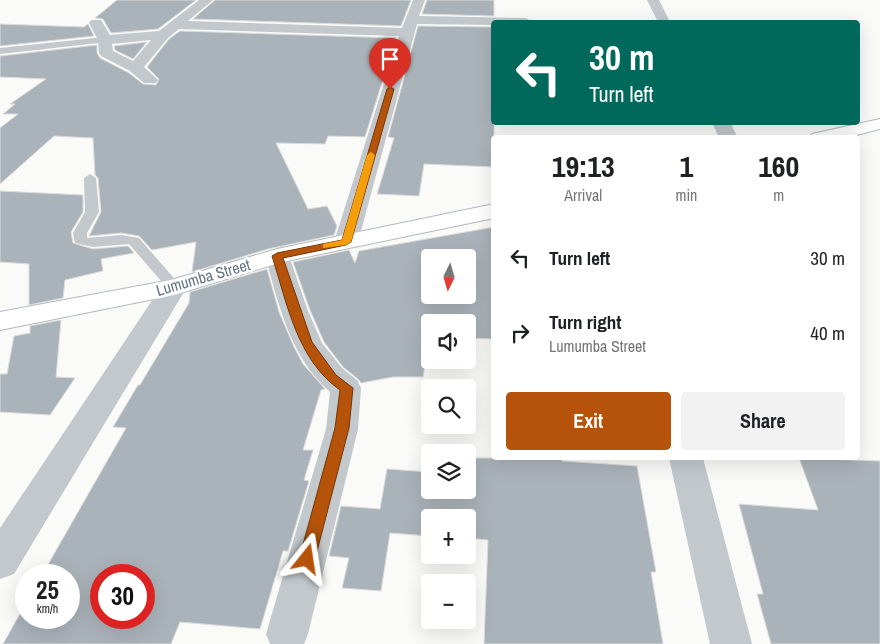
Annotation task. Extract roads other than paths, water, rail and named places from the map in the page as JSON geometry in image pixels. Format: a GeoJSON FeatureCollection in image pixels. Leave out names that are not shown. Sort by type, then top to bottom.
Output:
{"type":"FeatureCollection","features":[{"type":"Feature","properties":{"kind":"main road"},"geometry":{"type":"LineString","coordinates":[[832,135],[880,124]]}},
{"type":"Feature","properties":{"kind":"main road","name":"Lumumba Street"},"geometry":{"type":"LineString","coordinates":[[0,321],[174,287],[277,256],[491,212]]}},
{"type":"Feature","properties":{"kind":"street"},"geometry":{"type":"LineString","coordinates":[[135,68],[163,35],[179,25],[208,0]]}},
{"type":"Feature","properties":{"kind":"street"},"geometry":{"type":"LineString","coordinates":[[346,242],[409,26],[419,0]]}},
{"type":"Feature","properties":{"kind":"street"},"geometry":{"type":"LineString","coordinates":[[653,0],[663,20]]}},
{"type":"Feature","properties":{"kind":"street"},"geometry":{"type":"LineString","coordinates":[[96,23],[105,40],[106,53],[135,68],[150,80]]}},
{"type":"Feature","properties":{"kind":"street"},"geometry":{"type":"LineString","coordinates":[[179,25],[409,26],[491,23]]}},
{"type":"Feature","properties":{"kind":"street"},"geometry":{"type":"LineString","coordinates":[[105,40],[163,35]]}},
{"type":"Feature","properties":{"kind":"street"},"geometry":{"type":"LineString","coordinates":[[277,256],[306,343],[332,378],[346,388],[342,428],[287,634]]}},
{"type":"Feature","properties":{"kind":"street"},"geometry":{"type":"LineString","coordinates":[[0,561],[174,287]]}},
{"type":"Feature","properties":{"kind":"street"},"geometry":{"type":"LineString","coordinates":[[686,460],[731,644]]}},
{"type":"Feature","properties":{"kind":"lane"},"geometry":{"type":"LineString","coordinates":[[0,51],[105,40]]}},
{"type":"Feature","properties":{"kind":"lane"},"geometry":{"type":"LineString","coordinates":[[90,178],[92,212],[80,233],[80,240],[89,243],[134,241],[174,287]]}}]}
